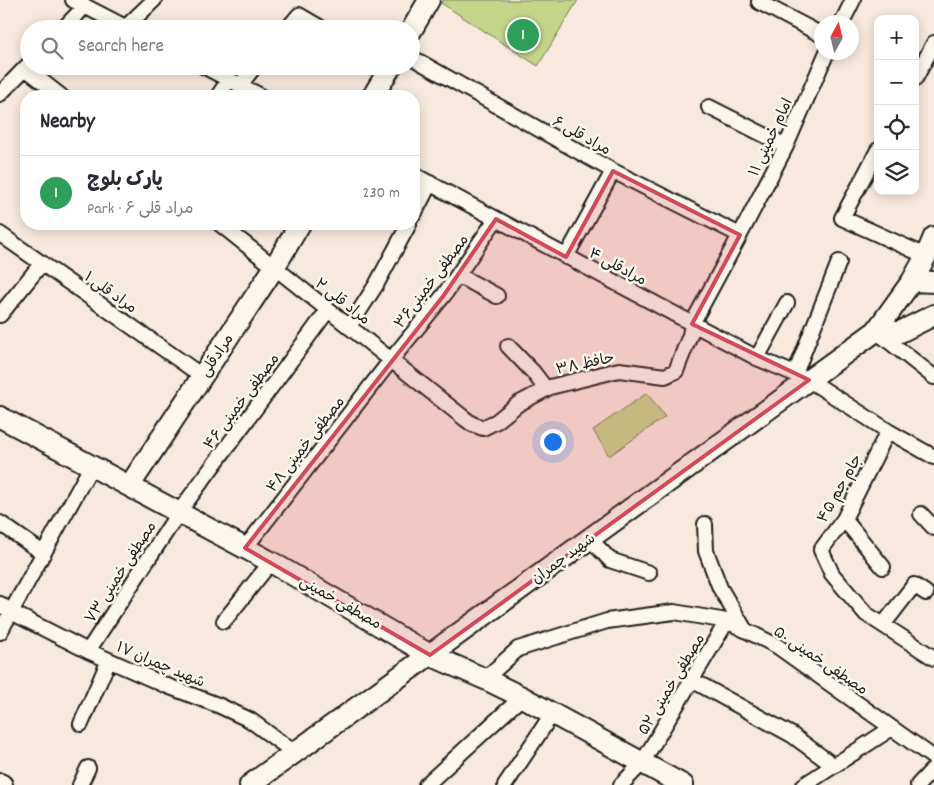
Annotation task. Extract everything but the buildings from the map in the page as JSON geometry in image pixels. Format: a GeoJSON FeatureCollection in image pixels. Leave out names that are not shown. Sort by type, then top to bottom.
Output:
{"type":"FeatureCollection","features":[{"type":"Feature","properties":{"kind":"street"},"geometry":{"type":"LineString","coordinates":[[135,20],[154,0]]}},
{"type":"Feature","properties":{"kind":"street"},"geometry":{"type":"LineString","coordinates":[[417,20],[429,0]]}},
{"type":"Feature","properties":{"kind":"street"},"geometry":{"type":"LineString","coordinates":[[846,15],[853,0]]}},
{"type":"Feature","properties":{"kind":"street"},"geometry":{"type":"LineString","coordinates":[[759,2],[814,31]]}},
{"type":"Feature","properties":{"kind":"street"},"geometry":{"type":"LineString","coordinates":[[69,20],[79,3],[112,20]]}},
{"type":"Feature","properties":{"kind":"street"},"geometry":{"type":"LineString","coordinates":[[295,20],[299,15],[308,20]]}},
{"type":"Feature","properties":{"kind":"street"},"geometry":{"type":"LineString","coordinates":[[919,71],[934,43]]}},
{"type":"Feature","properties":{"kind":"street","name":"امام خمینی ۱۱"},"geometry":{"type":"LineString","coordinates":[[692,324],[786,146],[824,60]]}},
{"type":"Feature","properties":{"kind":"street","name":"مراد قلی ۶"},"geometry":{"type":"LineString","coordinates":[[420,62],[613,171],[740,235]]}},
{"type":"Feature","properties":{"kind":"street"},"geometry":{"type":"LineString","coordinates":[[0,94],[20,73]]}},
{"type":"Feature","properties":{"kind":"street"},"geometry":{"type":"LineString","coordinates":[[37,75],[54,90]]}},
{"type":"Feature","properties":{"kind":"street"},"geometry":{"type":"LineString","coordinates":[[220,75],[249,90]]}},
{"type":"Feature","properties":{"kind":"street"},"geometry":{"type":"LineString","coordinates":[[225,90],[244,75]]}},
{"type":"Feature","properties":{"kind":"street"},"geometry":{"type":"LineString","coordinates":[[377,90],[385,75]]}},
{"type":"Feature","properties":{"kind":"street"},"geometry":{"type":"LineString","coordinates":[[709,107],[786,146]]}},
{"type":"Feature","properties":{"kind":"street"},"geometry":{"type":"LineString","coordinates":[[874,158],[842,218],[926,256]]}},
{"type":"Feature","properties":{"kind":"street"},"geometry":{"type":"LineString","coordinates":[[566,257],[613,171]]}},
{"type":"Feature","properties":{"kind":"street","name":"مرادقلی ۴"},"geometry":{"type":"LineString","coordinates":[[420,178],[757,358],[802,377],[888,431],[934,457]]}},
{"type":"Feature","properties":{"kind":"street"},"geometry":{"type":"LineString","coordinates":[[420,202],[430,183]]}},
{"type":"Feature","properties":{"kind":"street","name":"مصطفی خمینی۳۶"},"geometry":{"type":"LineString","coordinates":[[391,360],[444,295],[496,219]]}},
{"type":"Feature","properties":{"kind":"street","name":"مراد قلی ۲"},"geometry":{"type":"LineString","coordinates":[[227,230],[464,418]]}},
{"type":"Feature","properties":{"kind":"street","name":"مرادقلی"},"geometry":{"type":"LineString","coordinates":[[130,486],[274,268],[296,230]]}},
{"type":"Feature","properties":{"kind":"street"},"geometry":{"type":"LineString","coordinates":[[350,327],[376,285],[405,230]]}},
{"type":"Feature","properties":{"kind":"street","name":"مراد قلی ۱"},"geometry":{"type":"LineString","coordinates":[[0,234],[202,376]]}},
{"type":"Feature","properties":{"kind":"street","name":"شهید چمران"},"geometry":{"type":"LineString","coordinates":[[250,785],[590,539],[802,377],[876,331],[912,281],[934,237]]}},
{"type":"Feature","properties":{"kind":"street"},"geometry":{"type":"LineString","coordinates":[[802,377],[839,262]]}},
{"type":"Feature","properties":{"kind":"street"},"geometry":{"type":"LineString","coordinates":[[0,315],[42,263]]}},
{"type":"Feature","properties":{"kind":"street"},"geometry":{"type":"LineString","coordinates":[[458,275],[497,296]]}},
{"type":"Feature","properties":{"kind":"street"},"geometry":{"type":"LineString","coordinates":[[912,281],[934,282]]}},
{"type":"Feature","properties":{"kind":"street"},"geometry":{"type":"LineString","coordinates":[[757,358],[787,303]]}},
{"type":"Feature","properties":{"kind":"street","name":"مصطفی خمینی ۴۶"},"geometry":{"type":"LineString","coordinates":[[179,512],[328,310]]}},
{"type":"Feature","properties":{"kind":"street"},"geometry":{"type":"LineString","coordinates":[[876,331],[900,332],[934,315]]}},
{"type":"Feature","properties":{"kind":"street","name":"حافظ ۳۸"},"geometry":{"type":"LineString","coordinates":[[464,418],[472,424],[483,428],[497,421],[518,404],[546,389],[619,370],[665,376],[676,371],[690,335],[692,324]]}},
{"type":"Feature","properties":{"kind":"street"},"geometry":{"type":"LineString","coordinates":[[876,331],[934,378]]}},
{"type":"Feature","properties":{"kind":"street"},"geometry":{"type":"LineString","coordinates":[[508,346],[533,372],[546,389]]}},
{"type":"Feature","properties":{"kind":"street","name":"مصطفی خمینی ۴۸"},"geometry":{"type":"LineString","coordinates":[[245,548],[391,360]]}},
{"type":"Feature","properties":{"kind":"street","name":"مصطفی خمینی"},"geometry":{"type":"LineString","coordinates":[[0,417],[271,562],[430,654],[522,697],[683,785]]}},
{"type":"Feature","properties":{"kind":"street","name":"جام جم ۴۵"},"geometry":{"type":"LineString","coordinates":[[888,431],[844,519],[821,550],[832,574],[866,614],[934,658]]}},
{"type":"Feature","properties":{"kind":"street"},"geometry":{"type":"LineString","coordinates":[[0,632],[5,608],[43,553],[92,465]]}},
{"type":"Feature","properties":{"kind":"street","name":"مصطفی خمینی ۷۳"},"geometry":{"type":"LineString","coordinates":[[88,651],[179,512]]}},
{"type":"Feature","properties":{"kind":"street"},"geometry":{"type":"LineString","coordinates":[[921,514],[934,528]]}},
{"type":"Feature","properties":{"kind":"street"},"geometry":{"type":"LineString","coordinates":[[844,519],[883,567]]}},
{"type":"Feature","properties":{"kind":"street"},"geometry":{"type":"LineString","coordinates":[[0,523],[43,553]]}},
{"type":"Feature","properties":{"kind":"street"},"geometry":{"type":"LineString","coordinates":[[705,524],[706,551],[720,588],[744,630]]}},
{"type":"Feature","properties":{"kind":"street"},"geometry":{"type":"LineString","coordinates":[[590,539],[610,560],[649,573]]}},
{"type":"Feature","properties":{"kind":"street"},"geometry":{"type":"LineString","coordinates":[[224,621],[271,562]]}},
{"type":"Feature","properties":{"kind":"street"},"geometry":{"type":"LineString","coordinates":[[883,625],[914,585],[926,594]]}},
{"type":"Feature","properties":{"kind":"street","name":"شهید چمران ۱۷"},"geometry":{"type":"LineString","coordinates":[[5,608],[88,651],[250,720],[295,753]]}},
{"type":"Feature","properties":{"kind":"street","name":"مصطفی خمینی ۵۰"},"geometry":{"type":"LineString","coordinates":[[485,679],[518,649],[607,621],[674,612],[727,622],[777,646],[934,758]]}},
{"type":"Feature","properties":{"kind":"street","name":"مصطفی خمینی ۵۲"},"geometry":{"type":"LineString","coordinates":[[621,785],[642,763],[727,622]]}},
{"type":"Feature","properties":{"kind":"street"},"geometry":{"type":"LineString","coordinates":[[81,724],[109,660]]}},
{"type":"Feature","properties":{"kind":"street"},"geometry":{"type":"LineString","coordinates":[[692,680],[792,735],[834,766]]}},
{"type":"Feature","properties":{"kind":"street"},"geometry":{"type":"LineString","coordinates":[[426,785],[522,697]]}},
{"type":"Feature","properties":{"kind":"street"},"geometry":{"type":"LineString","coordinates":[[505,785],[552,714]]}},
{"type":"Feature","properties":{"kind":"street"},"geometry":{"type":"LineString","coordinates":[[804,785],[892,728]]}},
{"type":"Feature","properties":{"kind":"street"},"geometry":{"type":"LineString","coordinates":[[80,785],[88,768]]}},
{"type":"Feature","properties":{"kind":"street"},"geometry":{"type":"LineString","coordinates":[[918,785],[934,768]]}},
{"type":"Feature","properties":{"kind":"highlighted area"},"geometry":{"type":"Polygon","coordinates":[[[613,171],[740,235],[692,324],[809,380],[430,655],[245,548],[444,295],[496,219],[566,257],[613,171]]]}},
{"type":"Feature","properties":{"kind":"green space"},"geometry":{"type":"Polygon","coordinates":[[[443,0],[578,0],[538,66],[441,3],[443,0]]]}},
{"type":"Feature","properties":{"kind":"green space"},"geometry":{"type":"Polygon","coordinates":[[[647,393],[665,417],[609,456],[593,430],[647,393]]]}},
{"type":"Feature","properties":{"kind":"place","name":"پارک بلوچ"},"geometry":{"type":"Point","coordinates":[523,35]}}]}
